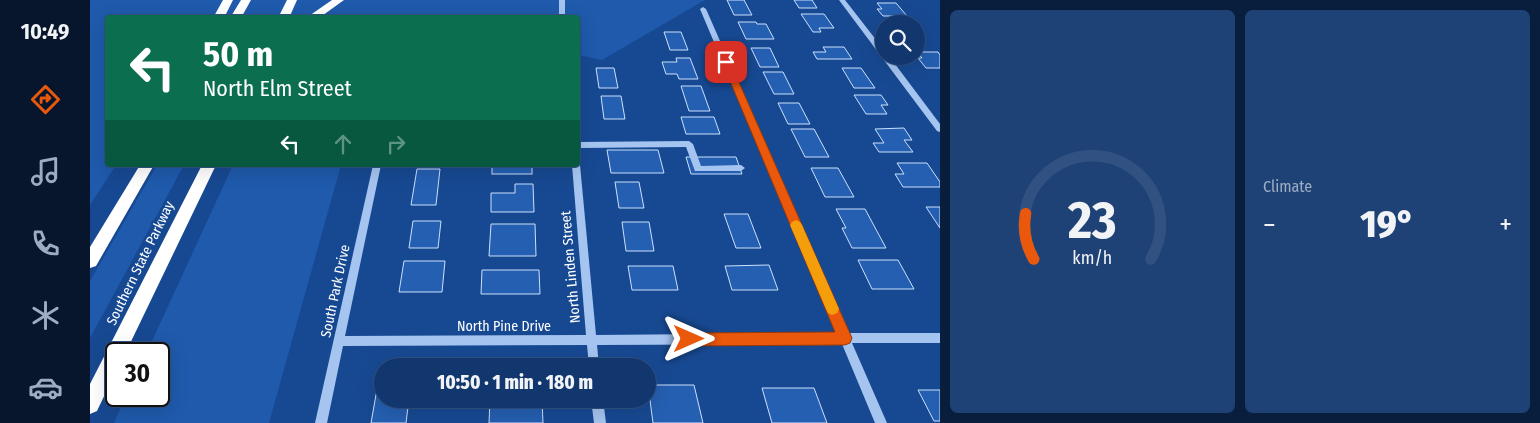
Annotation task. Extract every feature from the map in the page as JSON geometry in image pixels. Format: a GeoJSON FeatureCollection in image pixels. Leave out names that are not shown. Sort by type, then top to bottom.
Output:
{"type":"FeatureCollection","features":[{"type":"Feature","properties":{"kind":"highway"},"geometry":{"type":"LineString","coordinates":[[220,15],[228,0]]}},
{"type":"Feature","properties":{"kind":"highway"},"geometry":{"type":"LineString","coordinates":[[237,15],[246,0]]}},
{"type":"Feature","properties":{"kind":"highway"},"geometry":{"type":"LineString","coordinates":[[284,15],[292,0]]}},
{"type":"Feature","properties":{"kind":"highway"},"geometry":{"type":"LineString","coordinates":[[316,15],[339,0]]}},
{"type":"Feature","properties":{"kind":"highway"},"geometry":{"type":"LineString","coordinates":[[90,261],[146,167]]}},
{"type":"Feature","properties":{"kind":"highway","name":"Southern State Parkway"},"geometry":{"type":"LineString","coordinates":[[90,404],[208,167]]}},
{"type":"Feature","properties":{"kind":"highway"},"geometry":{"type":"LineString","coordinates":[[169,244],[215,167]]}},
{"type":"Feature","properties":{"kind":"street"},"geometry":{"type":"LineString","coordinates":[[562,0],[562,15]]}},
{"type":"Feature","properties":{"kind":"street"},"geometry":{"type":"LineString","coordinates":[[842,0],[875,44]]}},
{"type":"Feature","properties":{"kind":"street"},"geometry":{"type":"LineString","coordinates":[[703,9],[881,423]]}},
{"type":"Feature","properties":{"kind":"street"},"geometry":{"type":"LineString","coordinates":[[891,65],[940,129]]}},
{"type":"Feature","properties":{"kind":"street"},"geometry":{"type":"LineString","coordinates":[[580,145],[689,144],[698,169],[741,168]]}},
{"type":"Feature","properties":{"kind":"street","name":"South Park Drive"},"geometry":{"type":"LineString","coordinates":[[321,423],[377,167]]}},
{"type":"Feature","properties":{"kind":"street","name":"North Linden Street"},"geometry":{"type":"LineString","coordinates":[[576,167],[593,358]]}},
{"type":"Feature","properties":{"kind":"street","name":"North Pine Drive"},"geometry":{"type":"LineString","coordinates":[[339,341],[940,338]]}},
{"type":"Feature","properties":{"kind":"street"},"geometry":{"type":"LineString","coordinates":[[599,408],[600,423]]}},
{"type":"Feature","properties":{"kind":"shaded area"},"geometry":{"type":"Polygon","coordinates":[[[90,0],[705,0],[602,60],[580,55],[580,15],[105,15],[105,167],[115,167],[90,205],[90,0]]]}},
{"type":"Feature","properties":{"kind":"shaded area"},"geometry":{"type":"Polygon","coordinates":[[[156,167],[183,167],[90,338],[90,281],[156,167]]]}},
{"type":"Feature","properties":{"kind":"shaded area"},"geometry":{"type":"Polygon","coordinates":[[[232,167],[340,167],[269,423],[114,423],[121,407],[170,407],[170,342],[152,342],[232,167]]]}},
{"type":"Feature","properties":{"kind":"building"},"geometry":{"type":"Polygon","coordinates":[[[727,0],[744,0],[752,15],[734,15],[727,0]]]}},
{"type":"Feature","properties":{"kind":"building"},"geometry":{"type":"Polygon","coordinates":[[[794,0],[812,0],[817,8],[799,8],[794,0]]]}},
{"type":"Feature","properties":{"kind":"building"},"geometry":{"type":"Polygon","coordinates":[[[877,3],[896,3],[906,15],[882,15],[877,9],[882,9],[877,3]]]}},
{"type":"Feature","properties":{"kind":"building"},"geometry":{"type":"Polygon","coordinates":[[[801,14],[824,14],[834,28],[819,28],[821,32],[813,32],[801,14]]]}},
{"type":"Feature","properties":{"kind":"building"},"geometry":{"type":"Polygon","coordinates":[[[738,22],[766,24],[774,39],[746,39],[738,22]]]}},
{"type":"Feature","properties":{"kind":"building"},"geometry":{"type":"Polygon","coordinates":[[[664,32],[681,32],[688,50],[670,50],[664,32]]]}},
{"type":"Feature","properties":{"kind":"building"},"geometry":{"type":"Polygon","coordinates":[[[823,47],[844,47],[852,59],[817,59],[813,52],[826,52],[823,47]]]}},
{"type":"Feature","properties":{"kind":"building"},"geometry":{"type":"Polygon","coordinates":[[[751,48],[770,48],[779,67],[760,67],[751,48]]]}},
{"type":"Feature","properties":{"kind":"building"},"geometry":{"type":"Polygon","coordinates":[[[925,52],[938,52],[940,55],[940,68],[926,68],[924,65],[925,52]]]}},
{"type":"Feature","properties":{"kind":"building"},"geometry":{"type":"Polygon","coordinates":[[[676,58],[690,58],[698,79],[679,79],[677,74],[666,74],[662,62],[677,62],[676,58]]]}},
{"type":"Feature","properties":{"kind":"building"},"geometry":{"type":"Polygon","coordinates":[[[596,68],[614,68],[618,88],[599,88],[596,68]]]}},
{"type":"Feature","properties":{"kind":"building"},"geometry":{"type":"Polygon","coordinates":[[[842,68],[861,68],[875,88],[854,88],[842,68]]]}},
{"type":"Feature","properties":{"kind":"building"},"geometry":{"type":"Polygon","coordinates":[[[763,72],[783,72],[794,94],[774,94],[763,72]]]}},
{"type":"Feature","properties":{"kind":"building"},"geometry":{"type":"Polygon","coordinates":[[[681,86],[701,86],[710,111],[689,111],[681,86]]]}},
{"type":"Feature","properties":{"kind":"building"},"geometry":{"type":"Polygon","coordinates":[[[854,95],[881,95],[888,105],[881,105],[887,114],[866,114],[854,95]]]}},
{"type":"Feature","properties":{"kind":"building"},"geometry":{"type":"Polygon","coordinates":[[[601,96],[621,96],[625,119],[604,119],[601,96]]]}},
{"type":"Feature","properties":{"kind":"building"},"geometry":{"type":"Polygon","coordinates":[[[778,103],[799,103],[810,124],[788,124],[778,103]]]}},
{"type":"Feature","properties":{"kind":"building"},"geometry":{"type":"Polygon","coordinates":[[[681,117],[714,117],[720,134],[686,134],[681,117]]]}},
{"type":"Feature","properties":{"kind":"building"},"geometry":{"type":"Polygon","coordinates":[[[904,128],[912,140],[904,140],[913,152],[879,152],[873,143],[884,143],[875,129],[904,128]]]}},
{"type":"Feature","properties":{"kind":"building"},"geometry":{"type":"Polygon","coordinates":[[[791,129],[814,129],[829,157],[805,157],[791,129]]]}},
{"type":"Feature","properties":{"kind":"building"},"geometry":{"type":"Polygon","coordinates":[[[607,150],[658,150],[664,173],[611,173],[607,150]]]}},
{"type":"Feature","properties":{"kind":"building"},"geometry":{"type":"Polygon","coordinates":[[[686,157],[736,157],[742,174],[691,174],[686,157]]]}},
{"type":"Feature","properties":{"kind":"building"},"geometry":{"type":"Polygon","coordinates":[[[897,163],[927,163],[940,182],[940,187],[903,187],[895,174],[904,174],[897,163]]]}},
{"type":"Feature","properties":{"kind":"building"},"geometry":{"type":"Polygon","coordinates":[[[492,167],[532,167],[532,174],[492,174],[492,167]]]}},
{"type":"Feature","properties":{"kind":"building"},"geometry":{"type":"Polygon","coordinates":[[[811,168],[838,168],[854,197],[825,197],[811,168]]]}},
{"type":"Feature","properties":{"kind":"building"},"geometry":{"type":"Polygon","coordinates":[[[417,169],[440,169],[436,205],[411,205],[417,169]]]}},
{"type":"Feature","properties":{"kind":"building"},"geometry":{"type":"Polygon","coordinates":[[[615,182],[639,182],[644,208],[619,208],[615,182]]]}},
{"type":"Feature","properties":{"kind":"building"},"geometry":{"type":"Polygon","coordinates":[[[515,184],[533,184],[534,212],[491,212],[491,193],[515,193],[515,184]]]}},
{"type":"Feature","properties":{"kind":"building"},"geometry":{"type":"Polygon","coordinates":[[[926,207],[940,207],[940,228],[926,207]]]}},
{"type":"Feature","properties":{"kind":"building"},"geometry":{"type":"Polygon","coordinates":[[[836,209],[865,209],[886,248],[852,248],[842,228],[846,228],[836,209]]]}},
{"type":"Feature","properties":{"kind":"building"},"geometry":{"type":"Polygon","coordinates":[[[724,214],[748,214],[761,248],[736,248],[724,214]]]}},
{"type":"Feature","properties":{"kind":"building"},"geometry":{"type":"Polygon","coordinates":[[[413,221],[441,221],[438,248],[409,248],[413,221]]]}},
{"type":"Feature","properties":{"kind":"building"},"geometry":{"type":"Polygon","coordinates":[[[622,222],[649,222],[654,251],[626,251],[622,222]]]}},
{"type":"Feature","properties":{"kind":"building"},"geometry":{"type":"Polygon","coordinates":[[[491,224],[535,224],[536,256],[489,256],[491,224]]]}},
{"type":"Feature","properties":{"kind":"building"},"geometry":{"type":"Polygon","coordinates":[[[858,260],[898,260],[914,289],[872,289],[858,260]]]}},
{"type":"Feature","properties":{"kind":"building"},"geometry":{"type":"Polygon","coordinates":[[[404,261],[445,261],[442,292],[399,292],[404,261]]]}},
{"type":"Feature","properties":{"kind":"building"},"geometry":{"type":"Polygon","coordinates":[[[769,265],[778,290],[732,290],[725,266],[769,265]]]}},
{"type":"Feature","properties":{"kind":"building"},"geometry":{"type":"Polygon","coordinates":[[[628,266],[673,266],[678,290],[632,290],[628,266]]]}},
{"type":"Feature","properties":{"kind":"building"},"geometry":{"type":"Polygon","coordinates":[[[482,270],[539,270],[540,294],[481,294],[482,270]]]}},
{"type":"Feature","properties":{"kind":"building"},"geometry":{"type":"Polygon","coordinates":[[[656,385],[694,385],[703,423],[653,423],[651,408],[656,408],[656,385]]]}},
{"type":"Feature","properties":{"kind":"building"},"geometry":{"type":"Polygon","coordinates":[[[762,388],[814,388],[827,423],[772,423],[762,388]]]}},
{"type":"Feature","properties":{"kind":"building"},"geometry":{"type":"Polygon","coordinates":[[[918,390],[940,390],[940,421],[934,421],[918,390]]]}},
{"type":"Feature","properties":{"kind":"building"},"geometry":{"type":"Polygon","coordinates":[[[374,406],[374,408],[408,408],[406,423],[371,423],[374,406]]]}},
{"type":"Feature","properties":{"kind":"building"},"geometry":{"type":"Polygon","coordinates":[[[490,408],[542,408],[543,423],[489,423],[490,408]]]}},
{"type":"Feature","properties":{"kind":"slow traffic"},"geometry":{"type":"LineString","coordinates":[[796,225],[832,309]]}},
{"type":"Feature","properties":{"kind":"route"},"geometry":{"type":"LineString","coordinates":[[689,339],[845,338],[726,62]]}}]}
